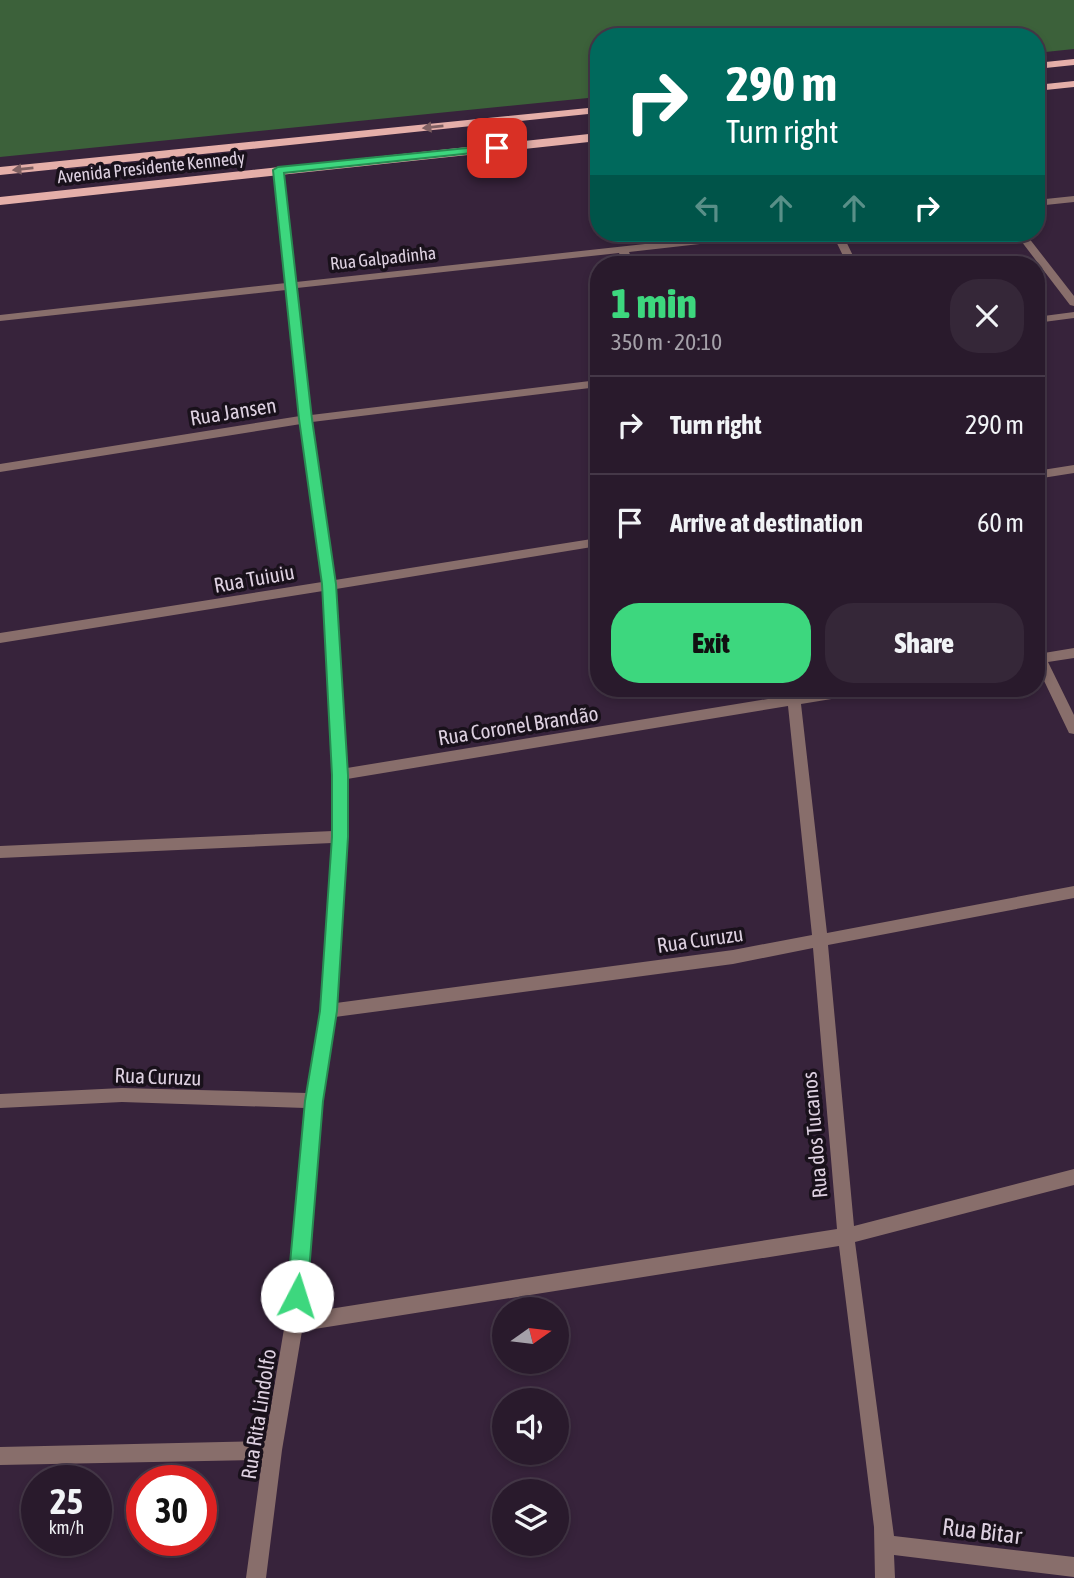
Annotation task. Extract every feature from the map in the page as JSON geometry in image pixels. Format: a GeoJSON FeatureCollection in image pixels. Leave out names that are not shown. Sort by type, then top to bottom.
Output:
{"type":"FeatureCollection","features":[{"type":"Feature","properties":{"kind":"main road"},"geometry":{"type":"LineString","coordinates":[[1045,65],[1074,62]]}},
{"type":"Feature","properties":{"kind":"main road"},"geometry":{"type":"LineString","coordinates":[[1045,87],[1074,83]]}},
{"type":"Feature","properties":{"kind":"main road","name":"Avenida Presidente Kennedy"},"geometry":{"type":"LineString","coordinates":[[0,171],[590,111]]}},
{"type":"Feature","properties":{"kind":"main road"},"geometry":{"type":"LineString","coordinates":[[542,116],[552,142]]}},
{"type":"Feature","properties":{"kind":"main road","name":"Avenida Presidente Kennedy"},"geometry":{"type":"LineString","coordinates":[[0,201],[590,138]]}},
{"type":"Feature","properties":{"kind":"street","name":"Rua Rita Lindolfo"},"geometry":{"type":"LineString","coordinates":[[256,1578],[272,1450],[294,1323],[314,1101],[328,1011],[340,837],[340,775],[329,584],[289,286],[278,170]]}},
{"type":"Feature","properties":{"kind":"street"},"geometry":{"type":"LineString","coordinates":[[1045,202],[1074,199]]}},
{"type":"Feature","properties":{"kind":"street","name":"Rua Galpadinha"},"geometry":{"type":"LineString","coordinates":[[0,318],[687,242]]}},
{"type":"Feature","properties":{"kind":"street"},"geometry":{"type":"LineString","coordinates":[[1027,242],[1038,256]]}},
{"type":"Feature","properties":{"kind":"street"},"geometry":{"type":"LineString","coordinates":[[622,249],[625,256]]}},
{"type":"Feature","properties":{"kind":"street"},"geometry":{"type":"LineString","coordinates":[[1045,265],[1074,303]]}},
{"type":"Feature","properties":{"kind":"street"},"geometry":{"type":"LineString","coordinates":[[1045,319],[1074,315]]}},
{"type":"Feature","properties":{"kind":"street","name":"Rua Jansen"},"geometry":{"type":"LineString","coordinates":[[0,468],[306,419],[590,384]]}},
{"type":"Feature","properties":{"kind":"street"},"geometry":{"type":"LineString","coordinates":[[1045,474],[1074,469]]}},
{"type":"Feature","properties":{"kind":"street","name":"Rua Tuiuiu"},"geometry":{"type":"LineString","coordinates":[[0,638],[590,543]]}},
{"type":"Feature","properties":{"kind":"street"},"geometry":{"type":"LineString","coordinates":[[1045,655],[1074,653]]}},
{"type":"Feature","properties":{"kind":"street"},"geometry":{"type":"LineString","coordinates":[[1045,672],[1074,729]]}},
{"type":"Feature","properties":{"kind":"street","name":"Rua Coronel Brandão"},"geometry":{"type":"LineString","coordinates":[[340,775],[775,697]]}},
{"type":"Feature","properties":{"kind":"street","name":"Rua dos Tucanos"},"geometry":{"type":"LineString","coordinates":[[792,697],[820,941],[846,1236],[884,1544],[885,1578]]}},
{"type":"Feature","properties":{"kind":"street"},"geometry":{"type":"LineString","coordinates":[[0,852],[340,837]]}},
{"type":"Feature","properties":{"kind":"street","name":"Rua Curuzu"},"geometry":{"type":"LineString","coordinates":[[328,1011],[733,957],[1074,892]]}},
{"type":"Feature","properties":{"kind":"street","name":"Rua Curuzu"},"geometry":{"type":"LineString","coordinates":[[0,1101],[122,1095],[314,1101]]}},
{"type":"Feature","properties":{"kind":"street"},"geometry":{"type":"LineString","coordinates":[[294,1323],[846,1236],[1074,1177]]}},
{"type":"Feature","properties":{"kind":"street"},"geometry":{"type":"LineString","coordinates":[[0,1456],[272,1450]]}},
{"type":"Feature","properties":{"kind":"street","name":"Rua Bitar"},"geometry":{"type":"LineString","coordinates":[[884,1544],[1074,1567]]}},
{"type":"Feature","properties":{"kind":"green space"},"geometry":{"type":"Polygon","coordinates":[[[0,0],[1074,0],[1074,49],[1045,52],[1045,28],[590,28],[590,98],[0,157],[0,0]]]}},
{"type":"Feature","properties":{"kind":"route"},"geometry":{"type":"LineString","coordinates":[[297,1296],[314,1101],[328,1011],[340,837],[340,775],[329,584],[289,286],[278,170],[497,148]]}}]}
